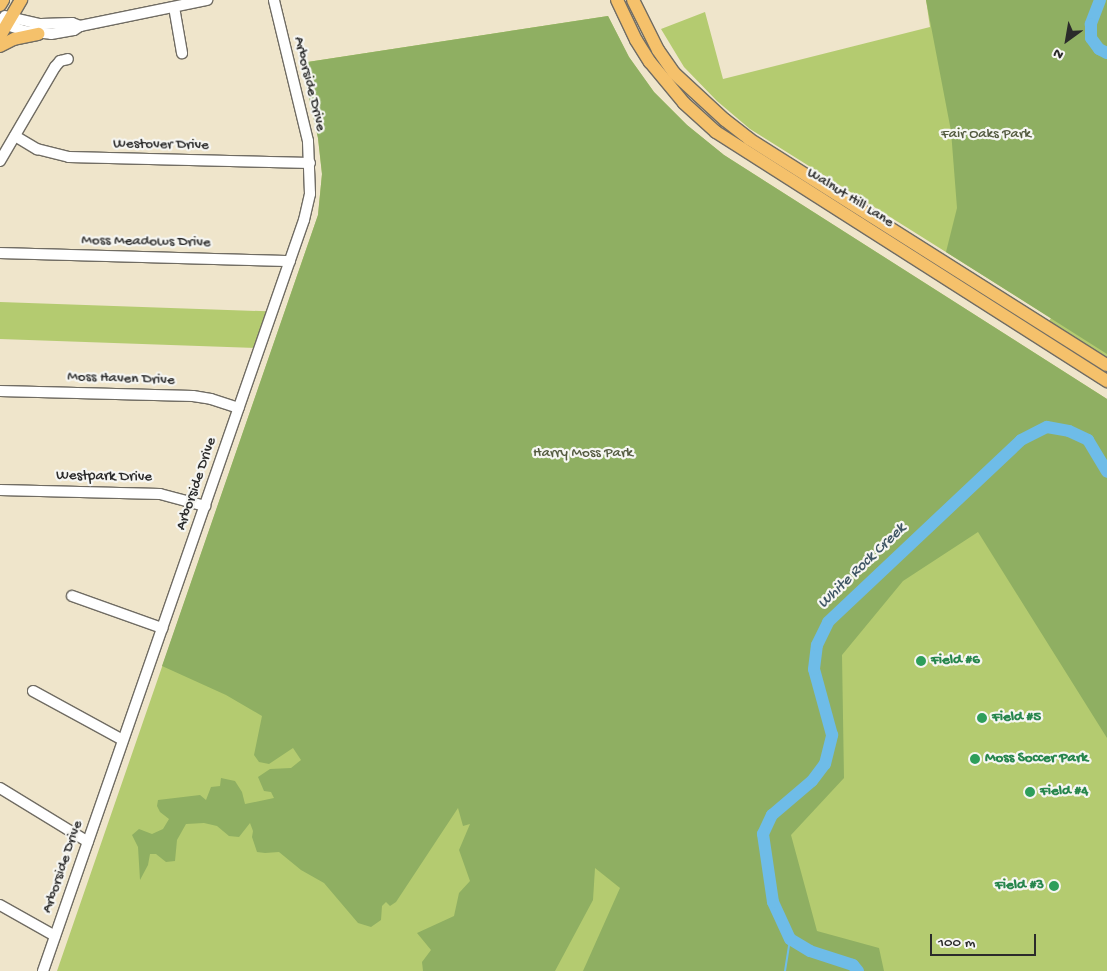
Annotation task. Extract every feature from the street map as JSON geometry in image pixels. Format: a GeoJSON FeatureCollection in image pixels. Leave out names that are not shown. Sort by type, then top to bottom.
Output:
{"type":"FeatureCollection","features":[{"type":"Feature","properties":{"kind":"main road"},"geometry":{"type":"LineString","coordinates":[[0,5],[3,0]]}},
{"type":"Feature","properties":{"kind":"main road"},"geometry":{"type":"LineString","coordinates":[[4,22],[21,0]]}},
{"type":"Feature","properties":{"kind":"main road","name":"Walnut Hill Lane"},"geometry":{"type":"LineString","coordinates":[[618,0],[636,40],[669,86],[716,132],[747,145],[1107,381]]}},
{"type":"Feature","properties":{"kind":"main road","name":"Walnut Hill Lane"},"geometry":{"type":"LineString","coordinates":[[633,0],[658,50],[674,73],[747,145]]}},
{"type":"Feature","properties":{"kind":"main road"},"geometry":{"type":"LineString","coordinates":[[0,46],[14,39],[38,34]]}},
{"type":"Feature","properties":{"kind":"main road","name":"Walnut Hill Lane"},"geometry":{"type":"LineString","coordinates":[[861,218],[1028,314],[1107,365]]}},
{"type":"Feature","properties":{"kind":"street"},"geometry":{"type":"LineString","coordinates":[[4,22],[38,34],[74,30],[80,26],[207,0]]}},
{"type":"Feature","properties":{"kind":"street","name":"Arborside Drive"},"geometry":{"type":"LineString","coordinates":[[43,971],[304,220],[310,194],[308,141],[274,0]]}},
{"type":"Feature","properties":{"kind":"street"},"geometry":{"type":"LineString","coordinates":[[174,6],[182,53]]}},
{"type":"Feature","properties":{"kind":"street"},"geometry":{"type":"LineString","coordinates":[[4,22],[72,23],[80,26]]}},
{"type":"Feature","properties":{"kind":"street"},"geometry":{"type":"LineString","coordinates":[[0,161],[55,67],[60,61],[68,59]]}},
{"type":"Feature","properties":{"kind":"street","name":"Westover Drive"},"geometry":{"type":"LineString","coordinates":[[15,136],[37,149],[69,157],[310,163]]}},
{"type":"Feature","properties":{"kind":"street","name":"Moss Meadows Drive"},"geometry":{"type":"LineString","coordinates":[[0,254],[290,261]]}},
{"type":"Feature","properties":{"kind":"street","name":"Moss Haven Drive"},"geometry":{"type":"LineString","coordinates":[[0,391],[193,396],[211,398],[239,408]]}},
{"type":"Feature","properties":{"kind":"street","name":"Westpark Drive"},"geometry":{"type":"LineString","coordinates":[[0,490],[160,494],[205,506]]}},
{"type":"Feature","properties":{"kind":"street"},"geometry":{"type":"LineString","coordinates":[[72,596],[162,628]]}},
{"type":"Feature","properties":{"kind":"street"},"geometry":{"type":"LineString","coordinates":[[33,691],[123,740]]}},
{"type":"Feature","properties":{"kind":"street"},"geometry":{"type":"LineString","coordinates":[[0,788],[88,842]]}},
{"type":"Feature","properties":{"kind":"street"},"geometry":{"type":"LineString","coordinates":[[0,905],[55,936]]}},
{"type":"Feature","properties":{"kind":"green space","name":"Fair Oaks Park"},"geometry":{"type":"Polygon","coordinates":[[[926,0],[1107,0],[1107,373],[1042,332],[1051,318],[750,129],[717,101],[684,67],[661,29],[705,12],[723,79],[930,27],[926,0]]]}},
{"type":"Feature","properties":{"kind":"green space"},"geometry":{"type":"Polygon","coordinates":[[[926,0],[1107,0],[1107,354],[946,252],[957,208],[951,131],[926,0]]]}},
{"type":"Feature","properties":{"kind":"green space","name":"Harry Moss Park"},"geometry":{"type":"Polygon","coordinates":[[[608,16],[629,57],[654,92],[687,125],[724,155],[1107,399],[1107,971],[57,971],[318,215],[322,174],[318,138],[301,63],[608,16]]]}},
{"type":"Feature","properties":{"kind":"green space","name":"Harry Moss Park"},"geometry":{"type":"Polygon","coordinates":[[[608,16],[629,57],[654,92],[687,125],[724,155],[1107,399],[1107,738],[978,532],[903,581],[842,655],[844,778],[791,835],[817,931],[879,948],[884,971],[583,971],[620,888],[595,868],[593,900],[555,971],[423,971],[422,962],[431,950],[417,933],[454,916],[459,893],[470,881],[459,850],[470,824],[463,826],[458,808],[396,902],[390,906],[386,902],[382,906],[381,920],[371,927],[358,923],[324,883],[301,870],[279,852],[257,852],[250,823],[239,837],[229,836],[217,826],[204,823],[186,824],[177,840],[175,861],[166,862],[156,854],[150,854],[148,865],[140,880],[138,847],[132,835],[139,829],[152,834],[163,829],[169,819],[160,812],[157,806],[158,800],[200,795],[206,800],[211,787],[220,786],[221,778],[235,781],[242,792],[245,804],[274,798],[271,792],[264,791],[258,777],[270,769],[291,768],[301,760],[293,748],[269,764],[259,762],[254,755],[262,716],[226,695],[162,666],[318,215],[322,174],[318,138],[301,63],[608,16]]]}},
{"type":"Feature","properties":{"kind":"green space"},"geometry":{"type":"Polygon","coordinates":[[[0,302],[267,311],[266,348],[0,339],[0,302]]]}},
{"type":"Feature","properties":{"kind":"waterway","name":"White Rock Creek"},"geometry":{"type":"LineString","coordinates":[[1100,0],[1091,24],[1091,38],[1099,49],[1107,53]]}},
{"type":"Feature","properties":{"kind":"waterway","name":"White Rock Creek"},"geometry":{"type":"LineString","coordinates":[[858,971],[853,965],[810,951],[790,939],[773,902],[763,834],[772,815],[812,781],[825,764],[832,735],[814,669],[817,645],[828,622],[1021,440],[1047,427],[1069,431],[1088,440],[1107,472]]}},
{"type":"Feature","properties":{"kind":"waterway"},"geometry":{"type":"LineString","coordinates":[[785,971],[790,939]]}},
{"type":"Feature","properties":{"kind":"place","name":"Field #6"},"geometry":{"type":"Point","coordinates":[921,661]}},
{"type":"Feature","properties":{"kind":"place","name":"Field #5"},"geometry":{"type":"Point","coordinates":[982,718]}},
{"type":"Feature","properties":{"kind":"place","name":"Moss Soccer Park"},"geometry":{"type":"Point","coordinates":[975,759]}},
{"type":"Feature","properties":{"kind":"place","name":"Field #4"},"geometry":{"type":"Point","coordinates":[1030,792]}},
{"type":"Feature","properties":{"kind":"place","name":"Field #3"},"geometry":{"type":"Point","coordinates":[1054,886]}}]}
